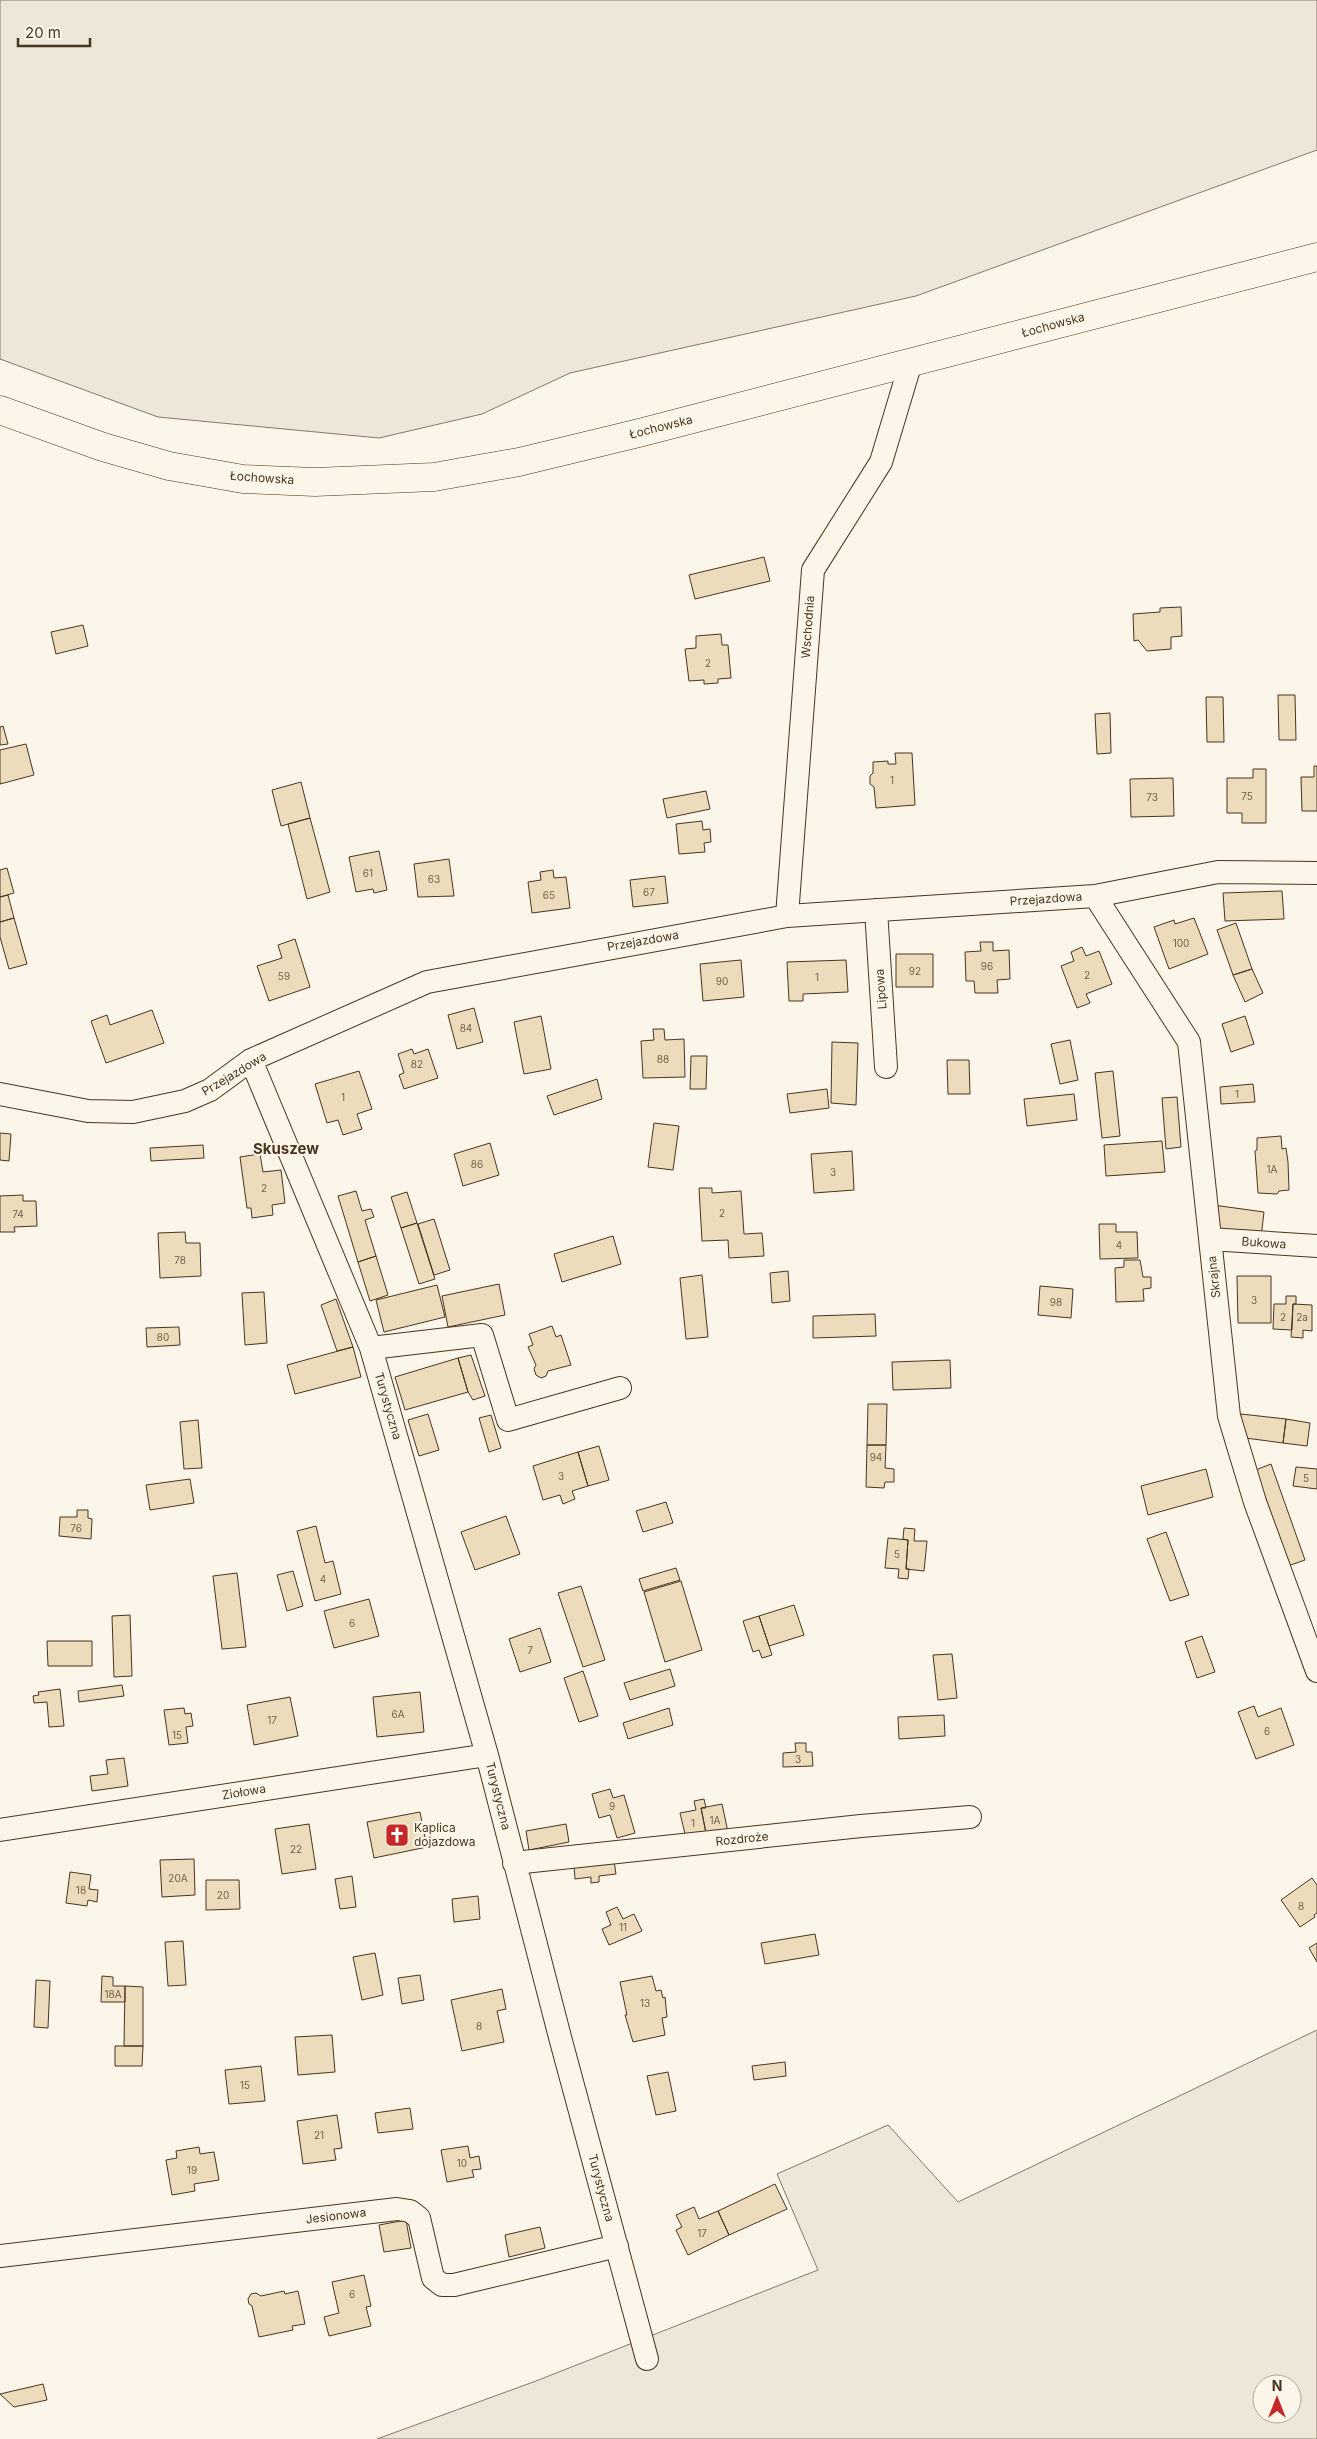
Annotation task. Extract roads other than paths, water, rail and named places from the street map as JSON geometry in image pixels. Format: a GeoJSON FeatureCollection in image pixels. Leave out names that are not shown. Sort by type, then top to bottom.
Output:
{"type":"FeatureCollection","features":[{"type":"Feature","properties":{"kind":"main road","name":"Łochowska"},"geometry":{"type":"LineString","coordinates":[[0,410],[103,447],[169,466],[243,479],[315,482],[434,477],[519,462],[1317,257]]}},
{"type":"Feature","properties":{"kind":"street","name":"Wschodnia"},"geometry":{"type":"LineString","coordinates":[[787,916],[813,570],[882,462],[911,362]]}},
{"type":"Feature","properties":{"kind":"street","name":"Przejazdowa"},"geometry":{"type":"LineString","coordinates":[[0,1094],[88,1111],[133,1112],[185,1102],[210,1090],[252,1060],[427,982],[787,916],[1096,896],[1218,872],[1317,873]]}},
{"type":"Feature","properties":{"kind":"street","name":"Skrajna"},"geometry":{"type":"LineString","coordinates":[[1096,896],[1189,1042],[1229,1416],[1256,1502],[1317,1670]]}},
{"type":"Feature","properties":{"kind":"street","name":"Lipowa"},"geometry":{"type":"LineString","coordinates":[[876,910],[886,1067]]}},
{"type":"Feature","properties":{"kind":"street","name":"Turystyczna"},"geometry":{"type":"LineString","coordinates":[[252,1060],[371,1348],[488,1755],[514,1862],[647,2359]]}},
{"type":"Feature","properties":{"kind":"street","name":"Bukowa"},"geometry":{"type":"LineString","coordinates":[[1210,1239],[1317,1246]]}},
{"type":"Feature","properties":{"kind":"street"},"geometry":{"type":"LineString","coordinates":[[371,1348],[482,1335],[508,1420],[620,1388]]}},
{"type":"Feature","properties":{"kind":"street","name":"Ziołowa"},"geometry":{"type":"LineString","coordinates":[[0,1830],[488,1755]]}},
{"type":"Feature","properties":{"kind":"street","name":"Rozdroże"},"geometry":{"type":"LineString","coordinates":[[514,1862],[861,1826],[970,1817]]}},
{"type":"Feature","properties":{"kind":"street","name":"Jesionowa"},"geometry":{"type":"LineString","coordinates":[[0,2256],[397,2208],[410,2211],[419,2218],[433,2278],[442,2285],[454,2285],[617,2246]]}},
{"type":"Feature","properties":{"kind":"place","name":"Kaplica dojazdowa"},"geometry":{"type":"Point","coordinates":[397,1835]}},
{"type":"Feature","properties":{"kind":"district","name":"Skuszew"},"geometry":{"type":"Point","coordinates":[286,1149]}}]}
